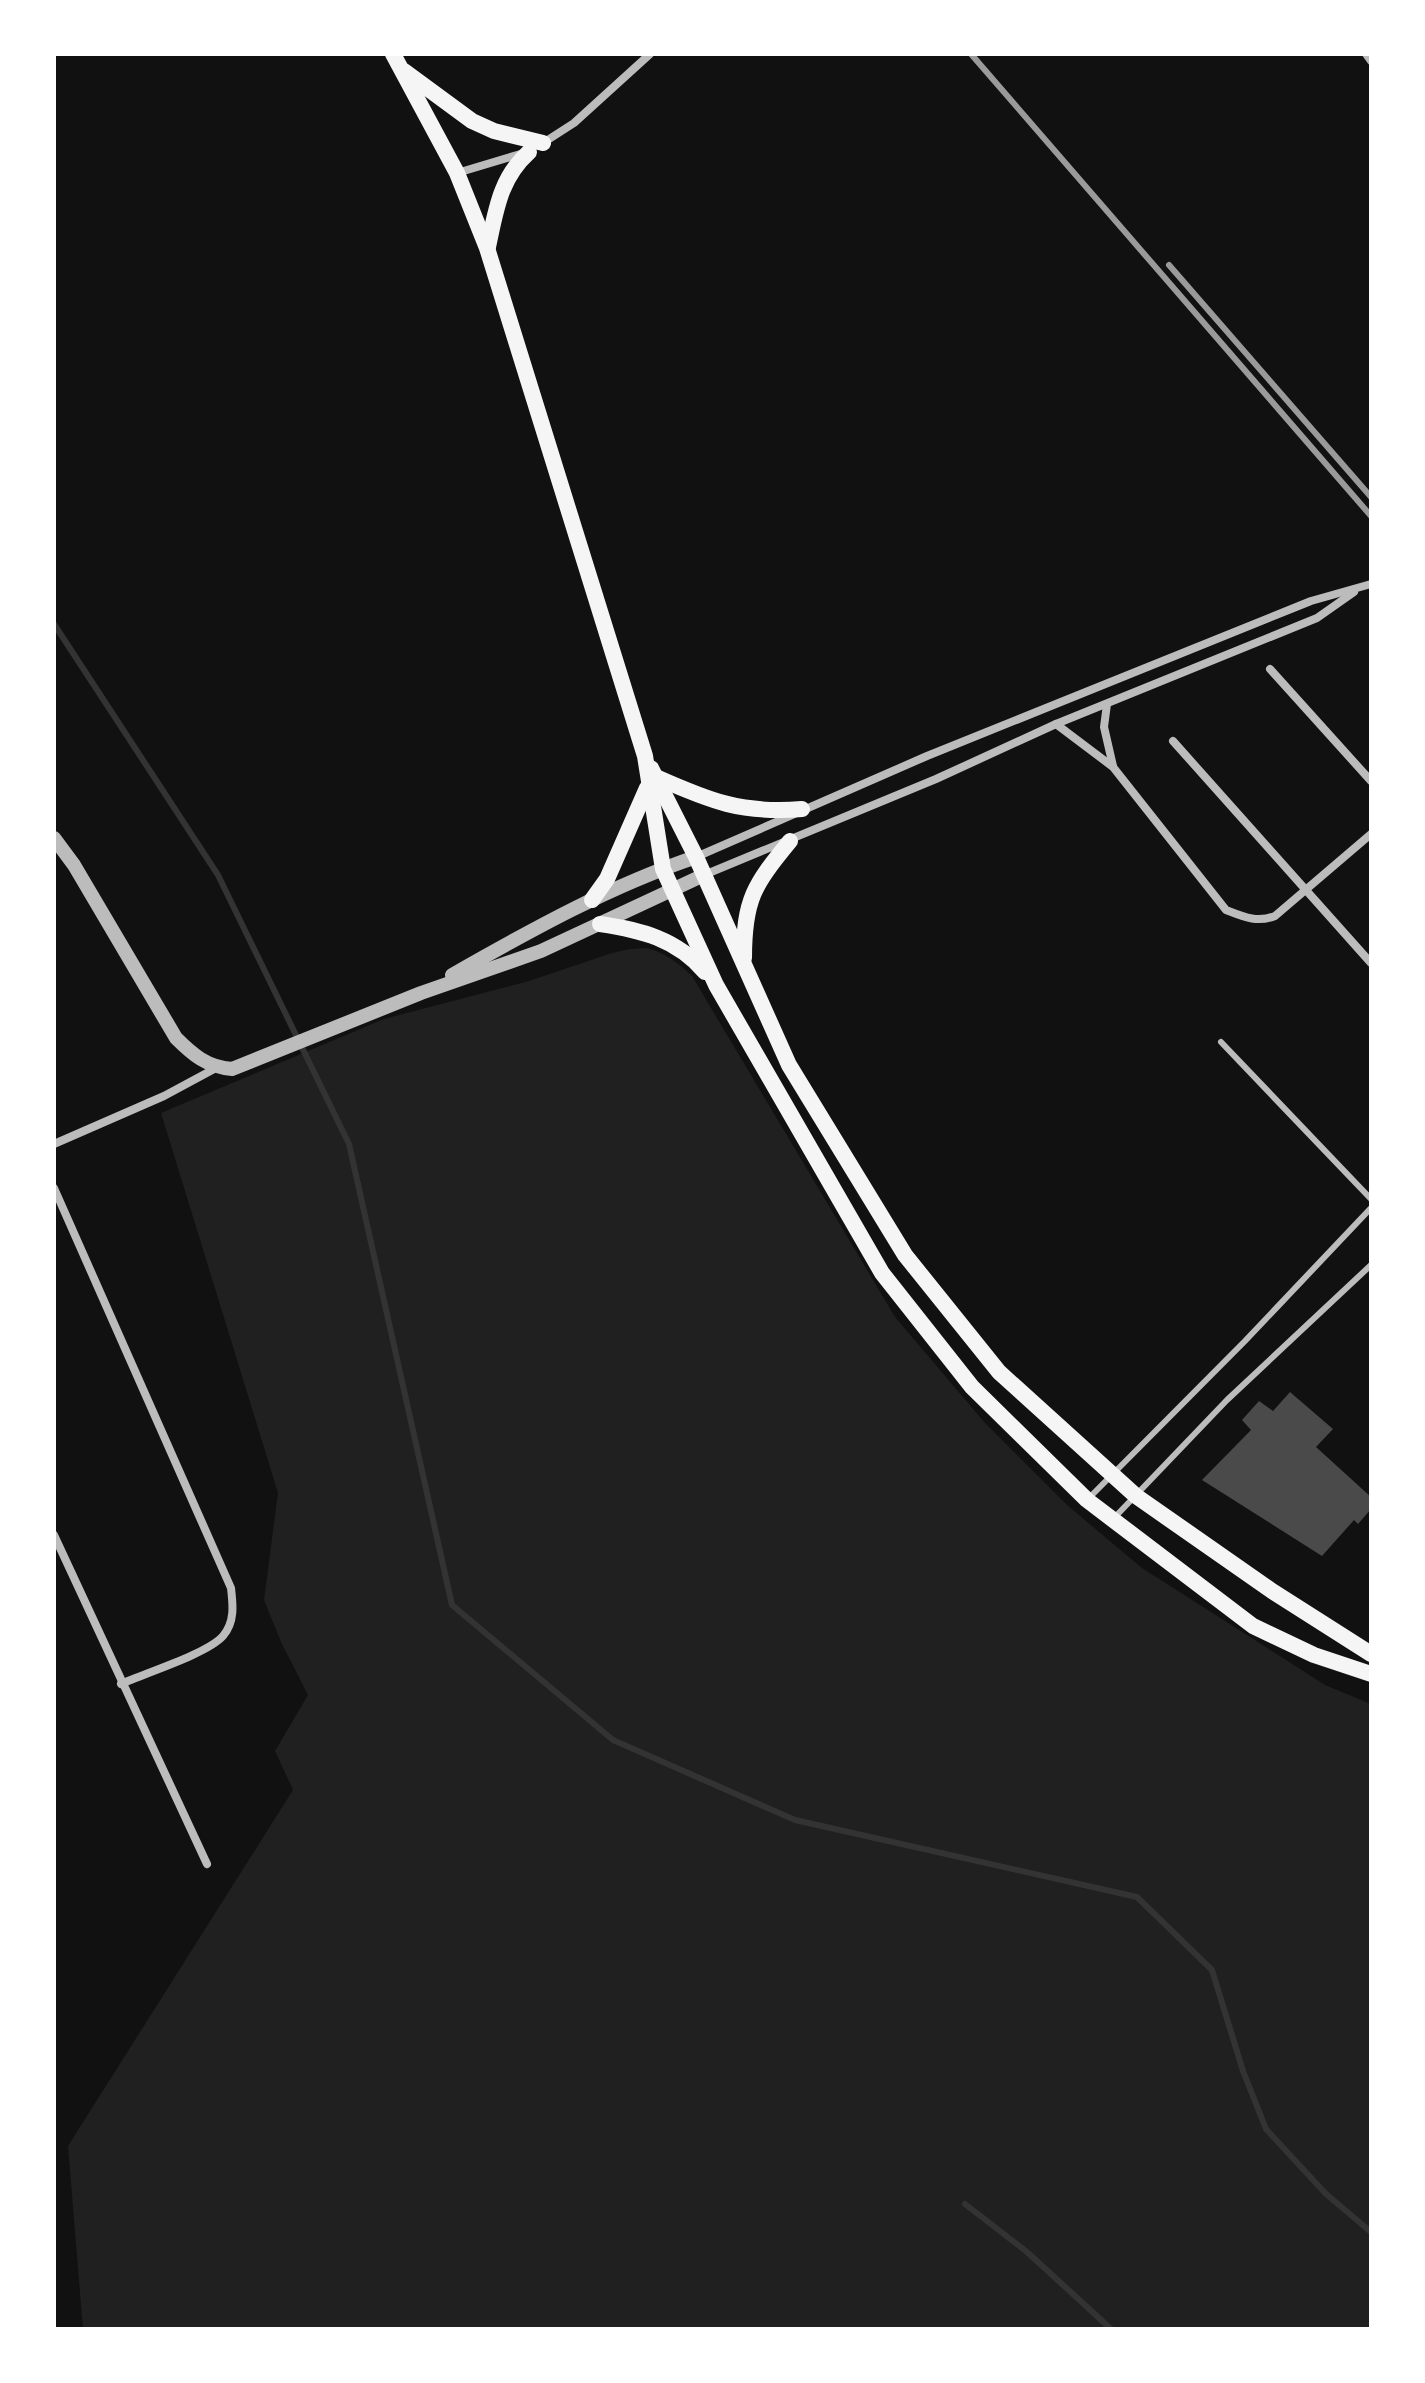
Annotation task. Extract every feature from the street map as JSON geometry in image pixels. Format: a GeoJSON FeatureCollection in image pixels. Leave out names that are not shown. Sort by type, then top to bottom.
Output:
{"type":"FeatureCollection","features":[{"type":"Feature","properties":{"kind":"main road"},"geometry":{"type":"LineString","coordinates":[[396,61],[472,121],[536,148],[512,167],[487,248]]}},
{"type":"Feature","properties":{"kind":"main road"},"geometry":{"type":"LineString","coordinates":[[396,61],[457,173],[487,248],[652,780],[663,869],[716,985],[882,1273],[972,1387],[1087,1500],[1253,1626],[1314,1655],[1371,1674]]}},
{"type":"Feature","properties":{"kind":"main road"},"geometry":{"type":"LineString","coordinates":[[652,780],[725,805],[771,812],[802,809]]}},
{"type":"Feature","properties":{"kind":"main road"},"geometry":{"type":"LineString","coordinates":[[652,780],[696,857],[789,1065],[905,1255],[999,1372],[1136,1496],[1272,1591],[1371,1654]]}},
{"type":"Feature","properties":{"kind":"main road"},"geometry":{"type":"LineString","coordinates":[[592,900],[607,879],[652,780]]}},
{"type":"Feature","properties":{"kind":"main road"},"geometry":{"type":"LineString","coordinates":[[744,965],[746,913],[751,897],[767,869],[790,841]]}},
{"type":"Feature","properties":{"kind":"main road"},"geometry":{"type":"LineString","coordinates":[[600,924],[644,932],[681,948],[716,985]]}},
{"type":"Feature","properties":{"kind":"street"},"geometry":{"type":"LineString","coordinates":[[457,173],[536,148],[574,123],[650,54]]}},
{"type":"Feature","properties":{"kind":"street"},"geometry":{"type":"LineString","coordinates":[[1366,54],[1371,61]]}},
{"type":"Feature","properties":{"kind":"street"},"geometry":{"type":"LineString","coordinates":[[421,993],[541,925],[592,900],[802,809],[1311,601],[1371,584]]}},
{"type":"Feature","properties":{"kind":"street"},"geometry":{"type":"LineString","coordinates":[[54,838],[74,865],[176,1038],[194,1055],[216,1068],[232,1069],[421,993],[541,951],[704,875],[936,779],[1056,724],[1317,618],[1357,589]]}},
{"type":"Feature","properties":{"kind":"street"},"geometry":{"type":"LineString","coordinates":[[1270,669],[1371,781]]}},
{"type":"Feature","properties":{"kind":"street"},"geometry":{"type":"LineString","coordinates":[[1107,704],[1104,727],[1113,767]]}},
{"type":"Feature","properties":{"kind":"street"},"geometry":{"type":"LineString","coordinates":[[1056,724],[1113,767],[1226,910],[1248,919],[1262,921],[1275,916],[1371,834]]}},
{"type":"Feature","properties":{"kind":"street"},"geometry":{"type":"LineString","coordinates":[[1173,741],[1371,963]]}},
{"type":"Feature","properties":{"kind":"street"},"geometry":{"type":"LineString","coordinates":[[54,1144],[164,1096],[216,1068]]}},
{"type":"Feature","properties":{"kind":"street"},"geometry":{"type":"LineString","coordinates":[[54,1188],[231,1588],[233,1608],[222,1637],[202,1650],[121,1684]]}},
{"type":"Feature","properties":{"kind":"street"},"geometry":{"type":"LineString","coordinates":[[54,1535],[207,1864]]}},
{"type":"Feature","properties":{"kind":"lane"},"geometry":{"type":"LineString","coordinates":[[1221,1042],[1371,1199]]}},
{"type":"Feature","properties":{"kind":"lane"},"geometry":{"type":"LineString","coordinates":[[1087,1500],[1245,1341],[1371,1208]]}},
{"type":"Feature","properties":{"kind":"lane"},"geometry":{"type":"LineString","coordinates":[[1112,1520],[1227,1400],[1371,1265]]}},
{"type":"Feature","properties":{"kind":"shaded area"},"geometry":{"type":"Polygon","coordinates":[[[647,948],[671,959],[692,976],[895,1317],[985,1423],[1067,1505],[1142,1568],[1325,1685],[1371,1704],[1371,2329],[83,2329],[68,2146],[293,1790],[275,1751],[308,1695],[264,1600],[278,1493],[161,1113],[384,1019],[529,981],[612,953],[647,948]]]}},
{"type":"Feature","properties":{"kind":"building"},"geometry":{"type":"Polygon","coordinates":[[[1290,1392],[1333,1429],[1316,1447],[1371,1497],[1371,1509],[1358,1524],[1354,1520],[1322,1556],[1202,1480],[1251,1430],[1242,1420],[1259,1401],[1273,1411],[1290,1392]]]}},
{"type":"Feature","properties":{"kind":"waterway"},"geometry":{"type":"LineString","coordinates":[[54,624],[218,875],[349,1144],[452,1605],[613,1740],[795,1820],[1137,1897],[1212,1970],[1243,2071],[1266,2129],[1326,2194],[1371,2232]]}},
{"type":"Feature","properties":{"kind":"waterway"},"geometry":{"type":"LineString","coordinates":[[965,2204],[1027,2252],[1111,2329]]}},
{"type":"Feature","properties":{"kind":"railway"},"geometry":{"type":"LineString","coordinates":[[971,54],[1371,516]]}},
{"type":"Feature","properties":{"kind":"railway"},"geometry":{"type":"LineString","coordinates":[[1169,265],[1371,497]]}}]}
